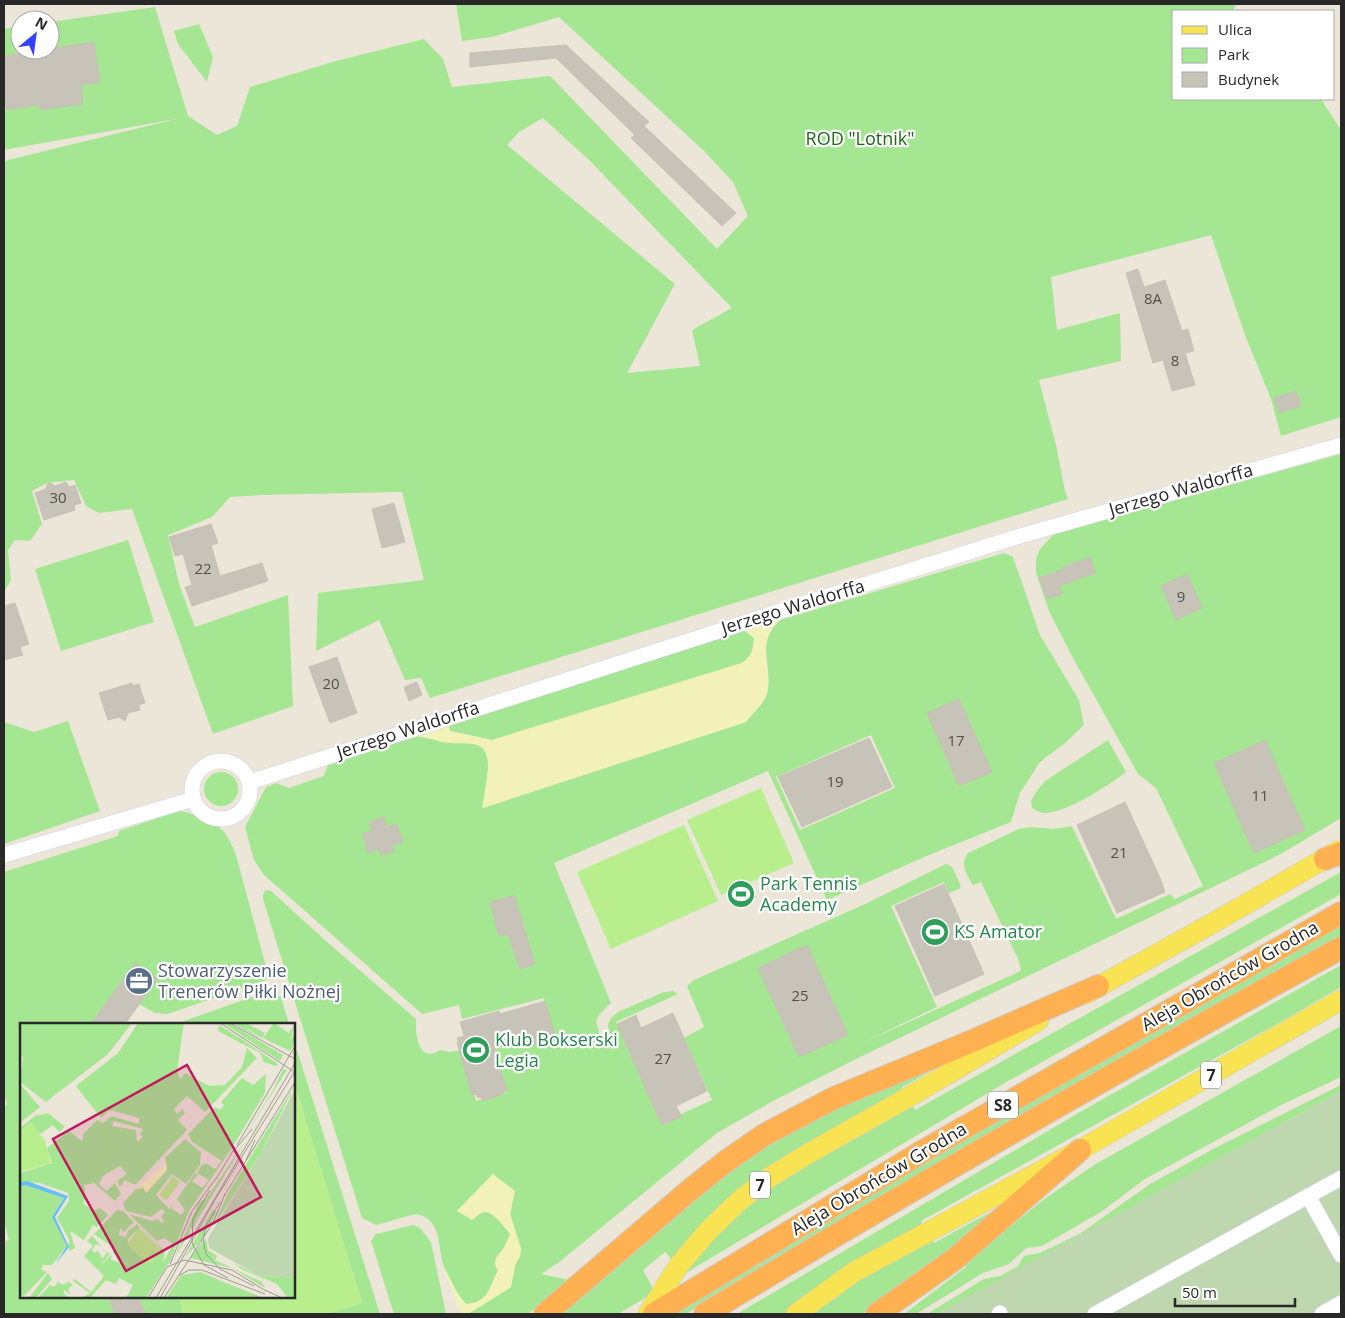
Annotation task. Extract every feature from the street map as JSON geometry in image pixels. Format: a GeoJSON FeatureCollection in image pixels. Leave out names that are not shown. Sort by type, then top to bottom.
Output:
{"type":"FeatureCollection","features":[{"type":"Feature","properties":{"kind":"highway","name":"Aleja Obrońców Grodna"},"geometry":{"type":"LineString","coordinates":[[654,1314],[926,1150],[1341,913]]}},
{"type":"Feature","properties":{"kind":"highway","name":"Aleja Obrońców Grodna"},"geometry":{"type":"LineString","coordinates":[[705,1314],[999,1141],[1341,948]]}},
{"type":"Feature","properties":{"kind":"highway"},"geometry":{"type":"LineString","coordinates":[[545,1314],[690,1190],[725,1162],[764,1135],[834,1098],[970,1042],[1098,986]]}},
{"type":"Feature","properties":{"kind":"highway"},"geometry":{"type":"LineString","coordinates":[[877,1314],[955,1259],[1080,1150]]}},
{"type":"Feature","properties":{"kind":"main road","name":"7"},"geometry":{"type":"LineString","coordinates":[[648,1314],[679,1265],[708,1230],[739,1201],[770,1177],[1098,986],[1336,854]]}},
{"type":"Feature","properties":{"kind":"main road","name":"7"},"geometry":{"type":"LineString","coordinates":[[796,1314],[854,1272],[1080,1150],[1341,1000]]}},
{"type":"Feature","properties":{"kind":"street","name":"Jerzego Waldorffa"},"geometry":{"type":"LineString","coordinates":[[250,782],[749,620],[1020,536],[1341,445]]}},
{"type":"Feature","properties":{"kind":"street"},"geometry":{"type":"LineString","coordinates":[[220,760],[230,761],[239,766],[246,773],[250,782],[249,799],[246,806],[232,817],[223,819],[213,818],[204,814],[193,799],[191,790],[196,773],[203,766],[220,760]]}},
{"type":"Feature","properties":{"kind":"street"},"geometry":{"type":"LineString","coordinates":[[4,855],[193,799]]}},
{"type":"Feature","properties":{"kind":"street"},"geometry":{"type":"LineString","coordinates":[[1102,1313],[1341,1178]]}},
{"type":"Feature","properties":{"kind":"street"},"geometry":{"type":"LineString","coordinates":[[1308,1196],[1341,1255]]}},
{"type":"Feature","properties":{"kind":"street"},"geometry":{"type":"LineString","coordinates":[[1322,1314],[1341,1303]]}},
{"type":"Feature","properties":{"kind":"green space","name":"ROD \"Lotnik\""},"geometry":{"type":"Polygon","coordinates":[[[456,4],[1236,4],[1233,10],[1172,10],[1172,100],[1322,100],[1341,130],[1341,417],[1281,436],[1271,399],[1245,335],[1211,235],[1051,277],[1057,330],[1120,313],[1121,361],[1039,380],[1068,499],[430,698],[421,678],[405,680],[379,620],[316,651],[318,593],[424,580],[402,492],[230,497],[212,517],[168,535],[179,584],[195,627],[288,595],[293,706],[213,734],[132,509],[99,513],[86,506],[74,480],[47,483],[32,491],[42,524],[30,541],[15,540],[8,550],[11,580],[4,592],[4,161],[176,119],[4,150],[4,29],[10,28],[10,60],[60,60],[60,21],[155,7],[188,116],[217,135],[237,126],[250,87],[336,61],[424,39],[443,59],[452,87],[550,76],[717,249],[748,216],[733,182],[704,151],[559,17],[492,37],[462,41],[456,4]],[[543,118],[519,132],[507,145],[675,284],[627,373],[700,366],[692,330],[732,308],[589,160],[543,118]]]}},
{"type":"Feature","properties":{"kind":"green space"},"geometry":{"type":"Polygon","coordinates":[[[199,24],[213,57],[207,82],[178,44],[174,31],[199,24]]]}},
{"type":"Feature","properties":{"kind":"green space"},"geometry":{"type":"Polygon","coordinates":[[[1341,454],[1341,818],[1279,855],[858,1058],[773,1101],[717,1133],[558,1263],[541,1274],[570,1280],[528,1314],[468,1314],[511,1287],[515,1265],[520,1256],[521,1249],[510,1214],[512,1206],[493,1174],[457,1211],[467,1214],[485,1212],[492,1214],[510,1234],[503,1250],[496,1258],[498,1270],[487,1295],[477,1303],[466,1304],[456,1291],[446,1272],[435,1227],[430,1221],[415,1214],[376,1225],[362,1218],[263,895],[266,890],[271,891],[416,1019],[416,1032],[423,1050],[427,1053],[433,1053],[440,1050],[449,1052],[463,1050],[476,1101],[506,1093],[495,1049],[553,1035],[544,998],[462,1019],[459,1005],[422,1014],[264,875],[254,860],[245,827],[266,787],[276,783],[289,788],[324,776],[328,765],[414,736],[427,737],[442,742],[478,744],[486,750],[489,761],[483,808],[746,722],[761,705],[767,694],[769,683],[766,646],[772,629],[780,620],[1004,553],[1013,557],[1040,635],[1079,700],[1084,725],[1065,743],[1040,762],[1020,793],[1011,822],[929,855],[827,900],[768,771],[554,863],[611,1003],[599,1015],[596,1021],[601,1039],[610,1035],[608,1024],[611,1018],[618,1012],[664,992],[673,991],[678,994],[616,1022],[661,1123],[712,1100],[684,1038],[704,1027],[687,986],[694,980],[863,905],[946,864],[952,867],[961,886],[959,889],[949,893],[944,882],[891,906],[937,1007],[860,1044],[1021,971],[1019,961],[981,882],[973,885],[964,865],[965,857],[968,853],[1019,829],[1031,827],[1054,829],[1072,826],[1116,919],[1170,894],[1175,899],[1203,886],[1156,788],[1138,774],[1074,660],[1049,611],[1036,573],[1036,559],[1040,549],[1054,534],[1341,454]],[[871,735],[776,777],[800,830],[895,788],[871,735]]]}},
{"type":"Feature","properties":{"kind":"green space"},"geometry":{"type":"Polygon","coordinates":[[[128,540],[154,622],[61,651],[35,569],[128,540]]]}},
{"type":"Feature","properties":{"kind":"green space"},"geometry":{"type":"Polygon","coordinates":[[[745,631],[754,638],[754,642],[750,655],[742,663],[492,740],[450,731],[449,726],[453,722],[745,631]]]}},
{"type":"Feature","properties":{"kind":"green space"},"geometry":{"type":"Polygon","coordinates":[[[68,721],[100,811],[4,844],[4,722],[34,732],[68,721]]]}},
{"type":"Feature","properties":{"kind":"green space"},"geometry":{"type":"Polygon","coordinates":[[[1108,740],[1126,772],[1098,791],[1063,809],[1043,813],[1032,808],[1031,801],[1045,781],[1108,740]]]}},
{"type":"Feature","properties":{"kind":"green space"},"geometry":{"type":"Polygon","coordinates":[[[221,772],[228,773],[233,777],[237,782],[237,796],[233,801],[228,805],[221,806],[214,805],[209,801],[205,796],[204,789],[205,782],[209,777],[214,773],[221,772]]]}},
{"type":"Feature","properties":{"kind":"green space"},"geometry":{"type":"Polygon","coordinates":[[[761,788],[794,863],[721,895],[687,820],[761,788]]]}},
{"type":"Feature","properties":{"kind":"green space"},"geometry":{"type":"Polygon","coordinates":[[[179,811],[197,816],[221,829],[228,838],[236,855],[269,978],[167,1014],[155,1013],[139,1004],[157,979],[135,964],[94,1019],[99,1023],[20,1023],[20,1298],[107,1298],[115,1314],[4,1314],[4,1241],[9,1240],[4,1220],[4,1107],[7,1104],[4,1095],[4,872],[118,836],[119,831],[179,811]]]}},
{"type":"Feature","properties":{"kind":"green space"},"geometry":{"type":"Polygon","coordinates":[[[684,825],[718,901],[611,949],[577,872],[684,825]]]}},
{"type":"Feature","properties":{"kind":"green space"},"geometry":{"type":"Polygon","coordinates":[[[1341,872],[1341,894],[1003,1084],[684,1274],[665,1252],[643,1270],[655,1292],[618,1314],[556,1314],[714,1182],[777,1139],[814,1119],[934,1069],[901,1088],[915,1110],[1341,872]]]}},
{"type":"Feature","properties":{"kind":"green space"},"geometry":{"type":"Polygon","coordinates":[[[1341,925],[1341,936],[686,1314],[670,1314],[804,1232],[1341,925]]]}},
{"type":"Feature","properties":{"kind":"green space"},"geometry":{"type":"Polygon","coordinates":[[[1341,965],[1341,987],[921,1221],[934,1243],[1016,1198],[899,1289],[862,1314],[737,1314],[1080,1112],[1341,965]]]}},
{"type":"Feature","properties":{"kind":"green space"},"geometry":{"type":"Polygon","coordinates":[[[270,992],[281,997],[289,1023],[179,1023],[270,992]]]}},
{"type":"Feature","properties":{"kind":"green space"},"geometry":{"type":"Polygon","coordinates":[[[1341,1026],[1341,1077],[1281,1105],[1145,1179],[1101,1212],[1042,1246],[1026,1248],[1009,1264],[983,1273],[916,1314],[904,1314],[966,1267],[964,1264],[1043,1200],[1094,1165],[1341,1026]]]}},
{"type":"Feature","properties":{"kind":"green space"},"geometry":{"type":"Polygon","coordinates":[[[297,1050],[380,1314],[326,1314],[362,1303],[295,1085],[295,1051],[297,1050]]]}},
{"type":"Feature","properties":{"kind":"green space"},"geometry":{"type":"Polygon","coordinates":[[[295,1085],[362,1303],[326,1314],[184,1314],[179,1298],[295,1298],[295,1085]]]}},
{"type":"Feature","properties":{"kind":"green space"},"geometry":{"type":"Polygon","coordinates":[[[1341,1085],[1341,1091],[958,1303],[936,1314],[927,1314],[984,1279],[1000,1276],[1018,1266],[1024,1256],[1040,1253],[1081,1233],[1150,1184],[1215,1148],[1341,1085]]]}},
{"type":"Feature","properties":{"kind":"green space"},"geometry":{"type":"Polygon","coordinates":[[[1341,1091],[1341,1314],[936,1314],[1341,1091]]]}},
{"type":"Feature","properties":{"kind":"green space"},"geometry":{"type":"Polygon","coordinates":[[[413,1225],[420,1228],[431,1242],[446,1314],[394,1314],[371,1241],[376,1234],[413,1225]]]}},
{"type":"Feature","properties":{"kind":"green space"},"geometry":{"type":"Polygon","coordinates":[[[137,1298],[179,1298],[184,1314],[145,1314],[137,1298]]]}},
{"type":"Feature","properties":{"kind":"sand"},"geometry":{"type":"Polygon","coordinates":[[[780,620],[772,629],[766,646],[768,683],[766,697],[746,722],[482,808],[488,774],[487,757],[484,750],[473,744],[447,742],[414,736],[453,722],[449,726],[450,731],[492,740],[742,663],[750,655],[754,642],[754,638],[745,631],[780,620]]]}},
{"type":"Feature","properties":{"kind":"sand"},"geometry":{"type":"Polygon","coordinates":[[[493,1174],[515,1191],[510,1214],[521,1249],[520,1256],[515,1265],[511,1287],[468,1314],[462,1314],[444,1267],[459,1296],[466,1304],[479,1301],[493,1283],[498,1270],[495,1264],[496,1259],[510,1234],[500,1221],[489,1213],[482,1213],[472,1220],[457,1211],[493,1174]]]}},
{"type":"Feature","properties":{"kind":"building"},"geometry":{"type":"Polygon","coordinates":[[[94,42],[100,82],[81,85],[83,104],[40,110],[39,105],[7,110],[4,89],[4,56],[10,55],[10,60],[60,60],[60,47],[94,42]]]}},
{"type":"Feature","properties":{"kind":"building"},"geometry":{"type":"Polygon","coordinates":[[[566,45],[649,122],[644,126],[736,213],[722,226],[631,138],[635,135],[556,58],[470,67],[470,53],[566,45]]]}},
{"type":"Feature","properties":{"kind":"building"},"geometry":{"type":"Polygon","coordinates":[[[1138,269],[1144,287],[1165,280],[1182,331],[1188,329],[1194,351],[1185,353],[1195,385],[1172,391],[1163,360],[1153,363],[1126,273],[1138,269]]]}},
{"type":"Feature","properties":{"kind":"building"},"geometry":{"type":"Polygon","coordinates":[[[1296,391],[1301,406],[1279,413],[1274,398],[1296,391]]]}},
{"type":"Feature","properties":{"kind":"building"},"geometry":{"type":"Polygon","coordinates":[[[48,482],[55,486],[66,482],[69,487],[75,485],[81,503],[74,505],[75,510],[44,520],[35,493],[46,489],[48,482]]]}},
{"type":"Feature","properties":{"kind":"building"},"geometry":{"type":"Polygon","coordinates":[[[394,503],[405,542],[382,548],[372,509],[394,503]]]}},
{"type":"Feature","properties":{"kind":"building"},"geometry":{"type":"Polygon","coordinates":[[[211,524],[218,543],[211,545],[220,576],[262,563],[268,581],[192,606],[185,587],[192,585],[183,554],[175,556],[169,537],[211,524]]]}},
{"type":"Feature","properties":{"kind":"building"},"geometry":{"type":"Polygon","coordinates":[[[1090,557],[1095,573],[1059,586],[1062,594],[1047,599],[1039,578],[1090,557]]]}},
{"type":"Feature","properties":{"kind":"building"},"geometry":{"type":"Polygon","coordinates":[[[1187,574],[1202,608],[1176,620],[1161,586],[1187,574]]]}},
{"type":"Feature","properties":{"kind":"building"},"geometry":{"type":"Polygon","coordinates":[[[15,603],[29,644],[20,647],[23,655],[4,660],[4,606],[15,603]]]}},
{"type":"Feature","properties":{"kind":"building"},"geometry":{"type":"Polygon","coordinates":[[[337,657],[357,713],[330,723],[309,667],[337,657]]]}},
{"type":"Feature","properties":{"kind":"building"},"geometry":{"type":"Polygon","coordinates":[[[417,682],[422,695],[409,701],[404,687],[417,682]]]}},
{"type":"Feature","properties":{"kind":"building"},"geometry":{"type":"Polygon","coordinates":[[[132,683],[133,686],[139,684],[145,703],[139,705],[140,710],[128,713],[125,721],[119,717],[108,720],[99,693],[132,683]]]}},
{"type":"Feature","properties":{"kind":"building"},"geometry":{"type":"Polygon","coordinates":[[[959,699],[992,772],[959,786],[927,713],[959,699]]]}},
{"type":"Feature","properties":{"kind":"building"},"geometry":{"type":"Polygon","coordinates":[[[869,738],[892,787],[802,827],[778,777],[869,738]]]}},
{"type":"Feature","properties":{"kind":"building"},"geometry":{"type":"Polygon","coordinates":[[[1265,740],[1305,830],[1254,853],[1214,763],[1265,740]]]}},
{"type":"Feature","properties":{"kind":"building"},"geometry":{"type":"Polygon","coordinates":[[[1125,802],[1165,892],[1117,913],[1077,825],[1125,802]]]}},
{"type":"Feature","properties":{"kind":"building"},"geometry":{"type":"Polygon","coordinates":[[[384,817],[387,827],[397,824],[403,842],[392,846],[394,852],[381,856],[379,849],[368,853],[362,834],[372,831],[369,822],[384,817]]]}},
{"type":"Feature","properties":{"kind":"building"},"geometry":{"type":"Polygon","coordinates":[[[749,883],[756,897],[734,907],[728,892],[749,883]]]}},
{"type":"Feature","properties":{"kind":"building"},"geometry":{"type":"Polygon","coordinates":[[[944,884],[984,974],[935,996],[895,906],[944,884]]]}},
{"type":"Feature","properties":{"kind":"building"},"geometry":{"type":"Polygon","coordinates":[[[514,895],[535,964],[520,969],[508,934],[499,936],[490,902],[514,895]]]}},
{"type":"Feature","properties":{"kind":"building"},"geometry":{"type":"Polygon","coordinates":[[[807,945],[848,1035],[799,1057],[758,968],[807,945]]]}},
{"type":"Feature","properties":{"kind":"building"},"geometry":{"type":"Polygon","coordinates":[[[135,963],[157,979],[126,1023],[92,1023],[135,963]]]}},
{"type":"Feature","properties":{"kind":"building","name":"Klub Bokserski Legia"},"geometry":{"type":"Polygon","coordinates":[[[545,1001],[556,1038],[530,1045],[528,1039],[494,1049],[507,1091],[503,1092],[504,1094],[482,1101],[481,1097],[478,1098],[476,1094],[472,1095],[457,1042],[459,1042],[457,1038],[464,1036],[460,1022],[499,1011],[500,1014],[545,1001]]]}},
{"type":"Feature","properties":{"kind":"building"},"geometry":{"type":"Polygon","coordinates":[[[673,1013],[707,1091],[676,1106],[682,1117],[662,1125],[617,1024],[636,1015],[641,1028],[673,1013]]]}},
{"type":"Feature","properties":{"kind":"building"},"geometry":{"type":"Polygon","coordinates":[[[108,1298],[138,1298],[146,1314],[115,1314],[108,1298]]]}},
{"type":"Feature","properties":{"kind":"place","name":"Park Tennis Academy"},"geometry":{"type":"Point","coordinates":[741,894]}},
{"type":"Feature","properties":{"kind":"place","name":"KS Amator"},"geometry":{"type":"Point","coordinates":[935,932]}},
{"type":"Feature","properties":{"kind":"place","name":"Stowarzyszenie Trenerów Piłki Nożnej"},"geometry":{"type":"Point","coordinates":[139,981]}},
{"type":"Feature","properties":{"kind":"place","name":"Klub Bokserski Legia"},"geometry":{"type":"Point","coordinates":[476,1050]}}]}
